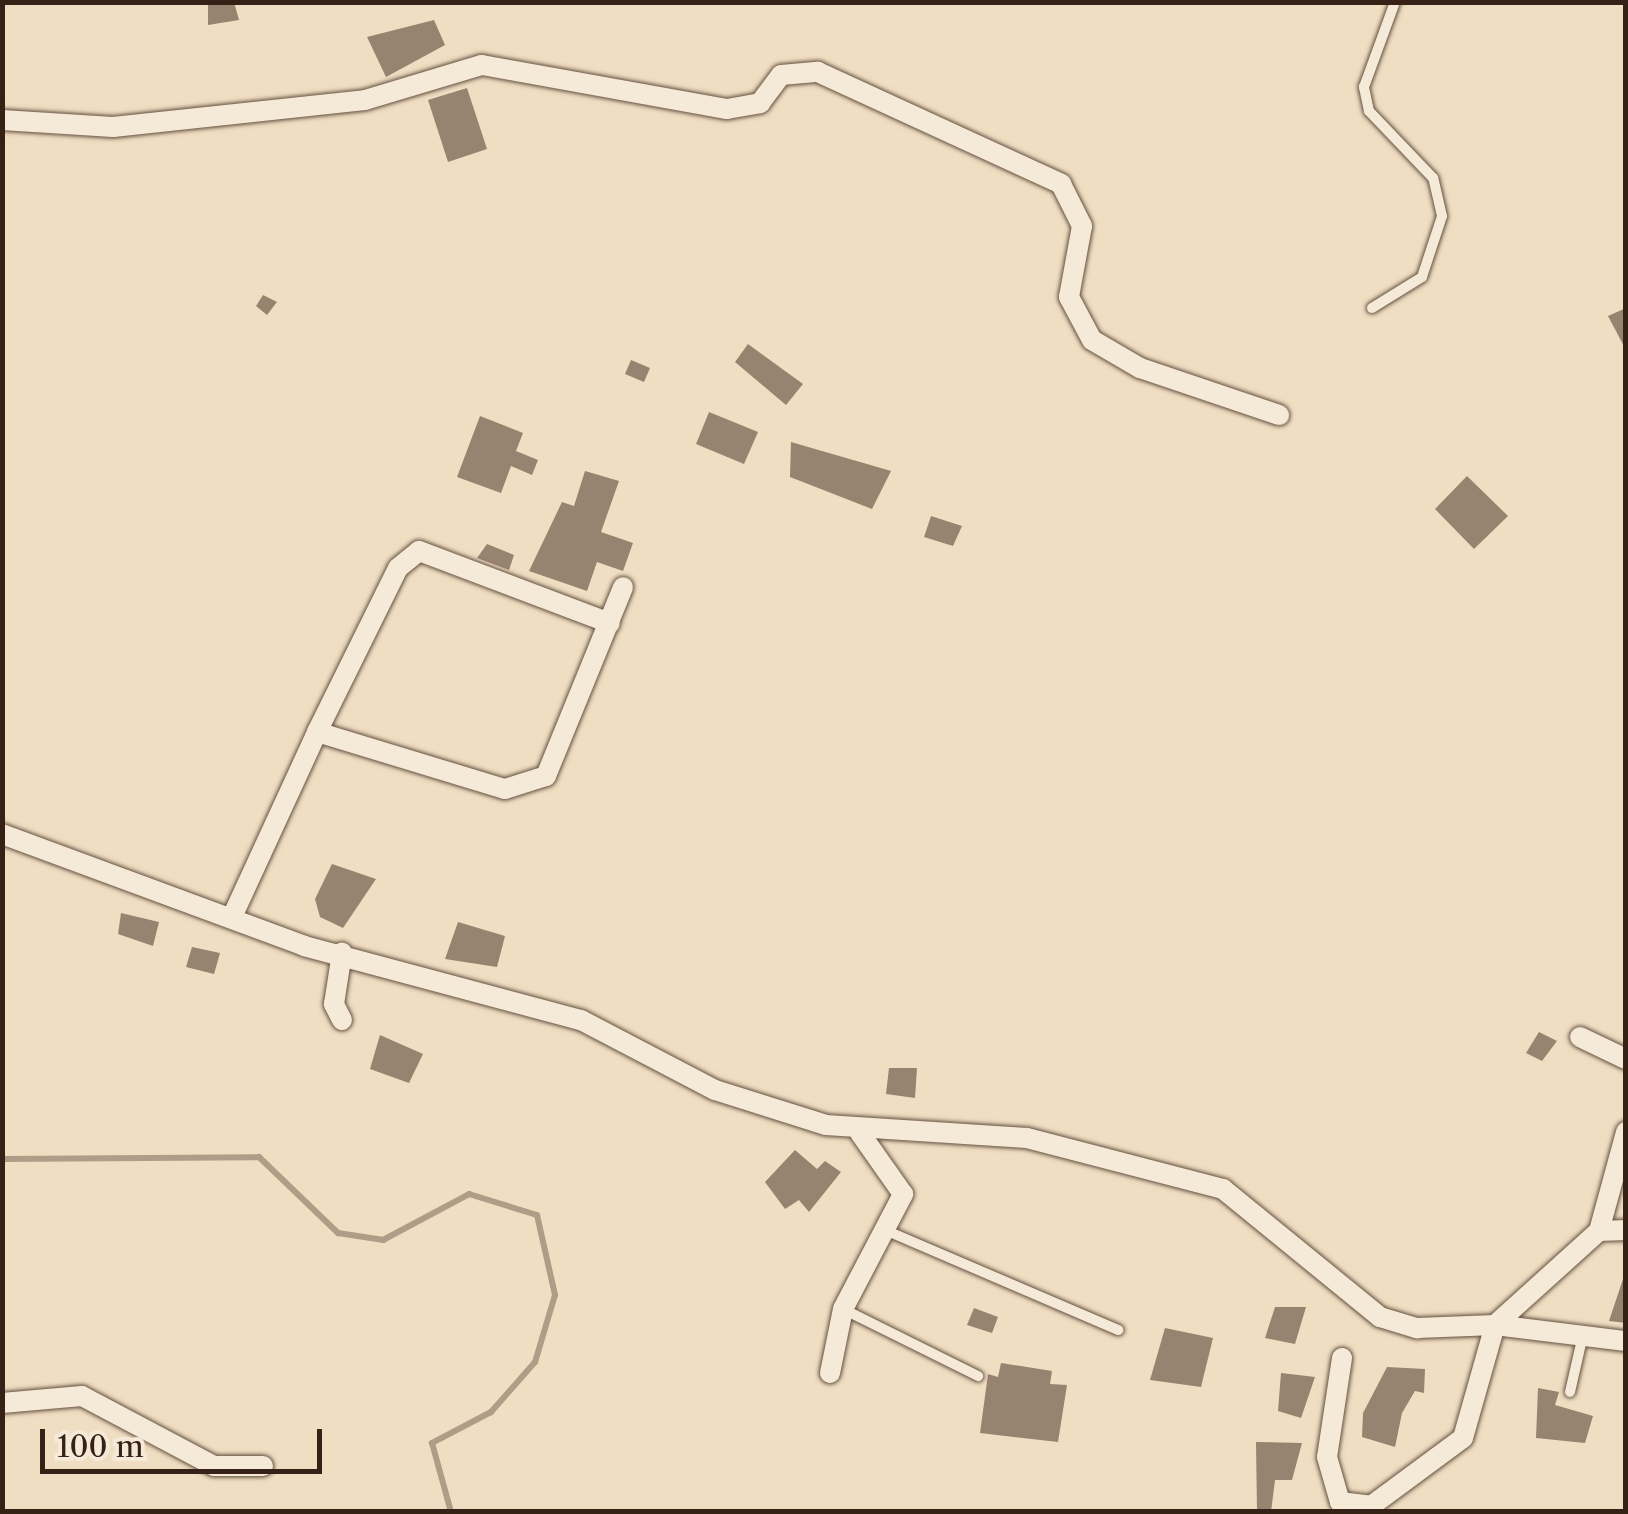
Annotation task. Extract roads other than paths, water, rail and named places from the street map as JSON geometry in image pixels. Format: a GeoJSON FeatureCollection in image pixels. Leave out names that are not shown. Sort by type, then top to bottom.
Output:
{"type":"FeatureCollection","features":[{"type":"Feature","properties":{"kind":"street"},"geometry":{"type":"LineString","coordinates":[[2,120],[113,127],[364,100],[482,65],[727,109],[760,103],[781,75],[818,72],[1061,184],[1082,226],[1069,297],[1092,340],[1140,368],[1280,415]]}},
{"type":"Feature","properties":{"kind":"street"},"geometry":{"type":"LineString","coordinates":[[232,917],[398,568],[420,551],[610,623]]}},
{"type":"Feature","properties":{"kind":"street"},"geometry":{"type":"LineString","coordinates":[[317,732],[505,789],[533,786],[555,760],[623,587]]}},
{"type":"Feature","properties":{"kind":"street"},"geometry":{"type":"LineString","coordinates":[[2,834],[342,953],[581,1020],[715,1090],[860,1133],[1028,1138],[1189,1177],[1263,1214],[1380,1317],[1417,1328],[1495,1325],[1626,1341]]}},
{"type":"Feature","properties":{"kind":"street"},"geometry":{"type":"LineString","coordinates":[[342,953],[334,1004],[342,1020]]}},
{"type":"Feature","properties":{"kind":"street"},"geometry":{"type":"LineString","coordinates":[[1580,1037],[1626,1060]]}},
{"type":"Feature","properties":{"kind":"street"},"geometry":{"type":"LineString","coordinates":[[1342,1358],[1327,1457],[1340,1507],[1382,1504],[1458,1446],[1495,1325],[1598,1230],[1626,1132]]}},
{"type":"Feature","properties":{"kind":"street"},"geometry":{"type":"LineString","coordinates":[[830,1373],[844,1309],[880,1227],[902,1194],[860,1133]]}},
{"type":"Feature","properties":{"kind":"street"},"geometry":{"type":"LineString","coordinates":[[1598,1230],[1626,1230]]}},
{"type":"Feature","properties":{"kind":"street"},"geometry":{"type":"LineString","coordinates":[[2,1403],[82,1396],[214,1466],[263,1466]]}},
{"type":"Feature","properties":{"kind":"lane"},"geometry":{"type":"LineString","coordinates":[[1372,308],[1422,277],[1442,216],[1440,190],[1385,132],[1366,99],[1395,2]]}},
{"type":"Feature","properties":{"kind":"lane"},"geometry":{"type":"LineString","coordinates":[[880,1227],[1118,1330]]}},
{"type":"Feature","properties":{"kind":"lane"},"geometry":{"type":"LineString","coordinates":[[844,1309],[978,1376]]}},
{"type":"Feature","properties":{"kind":"lane"},"geometry":{"type":"LineString","coordinates":[[1570,1392],[1584,1333]]}},
{"type":"Feature","properties":{"kind":"waterway"},"geometry":{"type":"LineString","coordinates":[[2,1159],[259,1157],[338,1233],[383,1240],[469,1194],[537,1215],[555,1295],[535,1362],[491,1412],[432,1443],[451,1512]]}}]}
